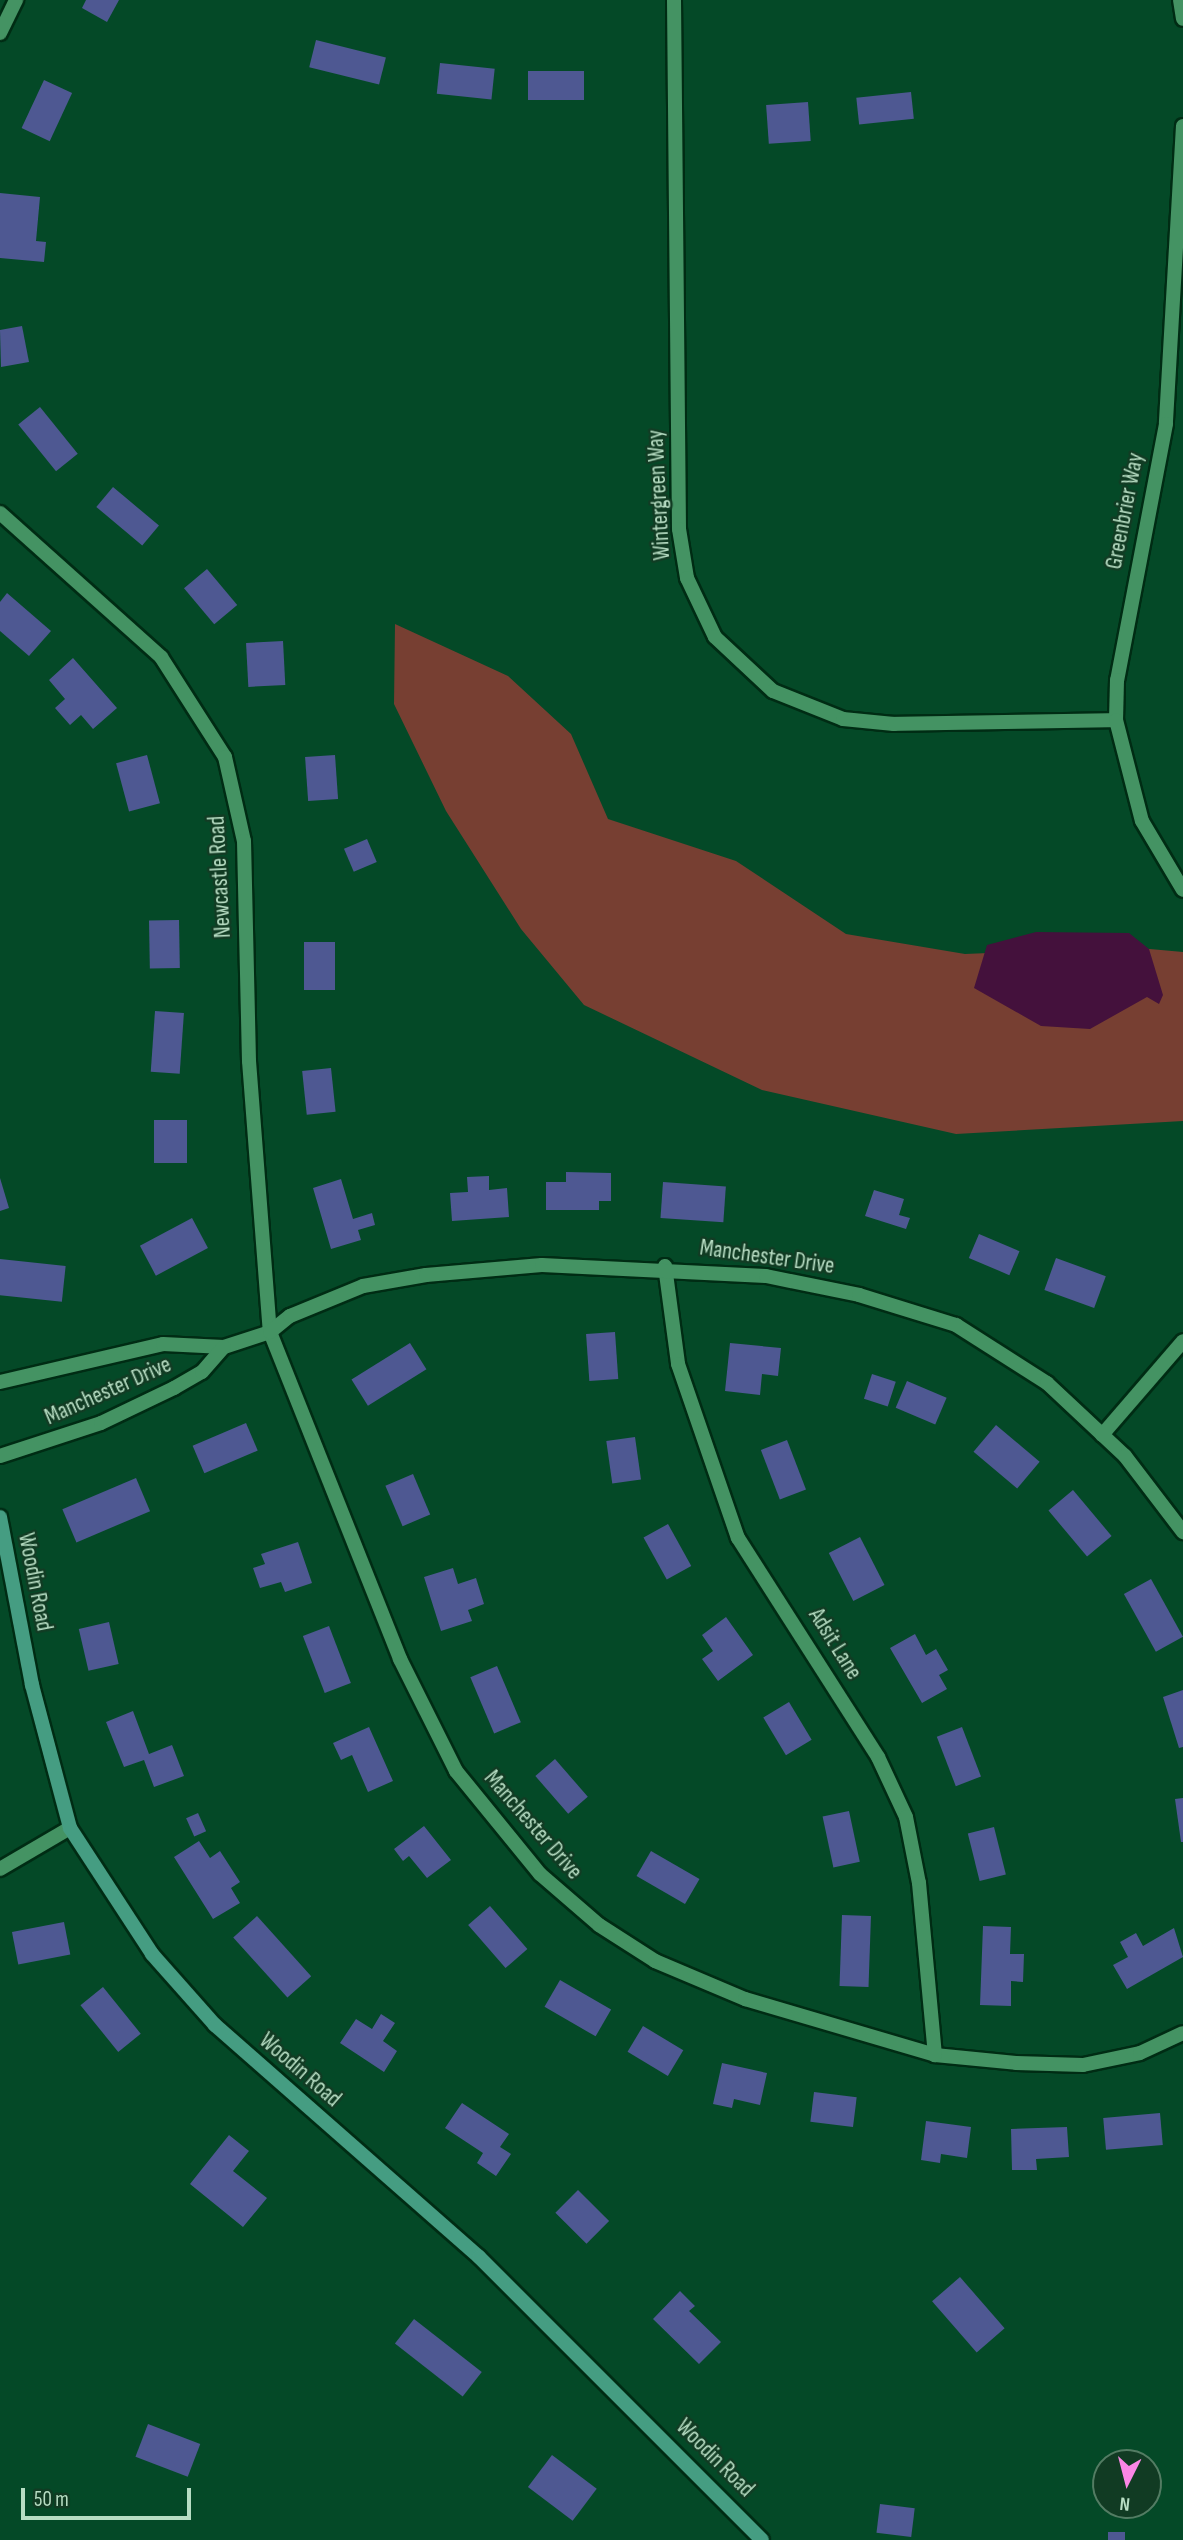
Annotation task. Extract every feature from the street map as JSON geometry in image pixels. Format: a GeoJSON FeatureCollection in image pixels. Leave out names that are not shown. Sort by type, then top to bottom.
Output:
{"type":"FeatureCollection","features":[{"type":"Feature","properties":{"kind":"street"},"geometry":{"type":"LineString","coordinates":[[2,25],[16,0]]}},
{"type":"Feature","properties":{"kind":"street","name":"Wintergreen Way"},"geometry":{"type":"LineString","coordinates":[[674,0],[679,529],[687,578],[715,637],[773,691],[843,719],[894,724],[1116,720]]}},
{"type":"Feature","properties":{"kind":"street"},"geometry":{"type":"LineString","coordinates":[[1180,0],[1183,19]]}},
{"type":"Feature","properties":{"kind":"street","name":"Greenbrier Way"},"geometry":{"type":"LineString","coordinates":[[1183,126],[1168,411],[1117,680],[1116,720],[1142,821],[1183,890]]}},
{"type":"Feature","properties":{"kind":"street","name":"Newcastle Road"},"geometry":{"type":"LineString","coordinates":[[0,513],[161,657],[225,757],[244,841],[249,1061],[270,1332]]}},
{"type":"Feature","properties":{"kind":"street","name":"Manchester Drive"},"geometry":{"type":"LineString","coordinates":[[0,1382],[163,1344],[224,1347],[270,1332],[290,1316],[362,1286],[426,1275],[542,1265],[665,1266],[766,1276],[956,1325],[1047,1383],[1102,1435],[1183,1532]]}},
{"type":"Feature","properties":{"kind":"street","name":"Adsit Lane"},"geometry":{"type":"LineString","coordinates":[[665,1266],[678,1364],[738,1538],[878,1757],[905,1817],[919,1883],[934,2055]]}},
{"type":"Feature","properties":{"kind":"street","name":"Manchester Drive"},"geometry":{"type":"LineString","coordinates":[[270,1332],[400,1659],[456,1771],[540,1874],[599,1925],[656,1961],[744,1999],[934,2055],[1083,2065],[1140,2053],[1183,2033]]}},
{"type":"Feature","properties":{"kind":"street"},"geometry":{"type":"LineString","coordinates":[[1102,1435],[1183,1341]]}},
{"type":"Feature","properties":{"kind":"street","name":"Manchester Drive"},"geometry":{"type":"LineString","coordinates":[[0,1456],[101,1423],[174,1388],[202,1372],[224,1347]]}},
{"type":"Feature","properties":{"kind":"street","name":"Woodin Road"},"geometry":{"type":"LineString","coordinates":[[0,1517],[32,1685],[70,1828],[152,1954],[215,2025],[479,2258],[762,2540]]}},
{"type":"Feature","properties":{"kind":"street"},"geometry":{"type":"LineString","coordinates":[[0,1869],[70,1828]]}},
{"type":"Feature","properties":{"kind":"shaded area"},"geometry":{"type":"Polygon","coordinates":[[[395,624],[508,676],[571,734],[608,819],[736,861],[846,934],[965,954],[1128,947],[1183,952],[1183,1121],[956,1134],[762,1090],[584,1005],[521,929],[446,811],[394,704],[395,624]]]}},
{"type":"Feature","properties":{"kind":"shaded area"},"geometry":{"type":"Polygon","coordinates":[[[1036,932],[1129,933],[1149,949],[1163,995],[1159,1004],[1147,997],[1090,1029],[1041,1026],[974,988],[987,945],[1036,932]]]}},
{"type":"Feature","properties":{"kind":"building"},"geometry":{"type":"Polygon","coordinates":[[[86,0],[119,0],[107,22],[82,8],[86,0]]]}},
{"type":"Feature","properties":{"kind":"building"},"geometry":{"type":"Polygon","coordinates":[[[316,40],[386,57],[379,85],[309,67],[316,40]]]}},
{"type":"Feature","properties":{"kind":"building"},"geometry":{"type":"Polygon","coordinates":[[[440,63],[495,69],[491,100],[437,94],[440,63]]]}},
{"type":"Feature","properties":{"kind":"building"},"geometry":{"type":"Polygon","coordinates":[[[528,71],[584,71],[584,100],[528,100],[528,71]]]}},
{"type":"Feature","properties":{"kind":"building"},"geometry":{"type":"Polygon","coordinates":[[[44,80],[72,93],[50,141],[22,128],[44,80]]]}},
{"type":"Feature","properties":{"kind":"building"},"geometry":{"type":"Polygon","coordinates":[[[911,92],[914,119],[859,125],[856,98],[911,92]]]}},
{"type":"Feature","properties":{"kind":"building"},"geometry":{"type":"Polygon","coordinates":[[[808,102],[811,141],[769,144],[766,105],[808,102]]]}},
{"type":"Feature","properties":{"kind":"building"},"geometry":{"type":"Polygon","coordinates":[[[0,193],[40,197],[36,241],[46,242],[44,262],[0,258],[0,193]]]}},
{"type":"Feature","properties":{"kind":"building"},"geometry":{"type":"Polygon","coordinates":[[[22,326],[29,362],[1,367],[0,330],[22,326]]]}},
{"type":"Feature","properties":{"kind":"building"},"geometry":{"type":"Polygon","coordinates":[[[40,407],[78,454],[56,471],[18,425],[40,407]]]}},
{"type":"Feature","properties":{"kind":"building"},"geometry":{"type":"Polygon","coordinates":[[[113,487],[159,526],[142,545],[96,507],[113,487]]]}},
{"type":"Feature","properties":{"kind":"building"},"geometry":{"type":"Polygon","coordinates":[[[207,569],[237,605],[214,624],[184,588],[207,569]]]}},
{"type":"Feature","properties":{"kind":"building"},"geometry":{"type":"Polygon","coordinates":[[[7,593],[51,631],[29,656],[0,631],[0,602],[7,593]]]}},
{"type":"Feature","properties":{"kind":"building"},"geometry":{"type":"Polygon","coordinates":[[[283,641],[285,685],[248,687],[246,643],[283,641]]]}},
{"type":"Feature","properties":{"kind":"building"},"geometry":{"type":"Polygon","coordinates":[[[73,658],[117,708],[93,729],[81,715],[70,725],[55,708],[65,699],[49,680],[73,658]]]}},
{"type":"Feature","properties":{"kind":"building"},"geometry":{"type":"Polygon","coordinates":[[[147,755],[160,803],[129,812],[116,763],[147,755]]]}},
{"type":"Feature","properties":{"kind":"building"},"geometry":{"type":"Polygon","coordinates":[[[335,755],[338,799],[308,801],[305,757],[335,755]]]}},
{"type":"Feature","properties":{"kind":"building"},"geometry":{"type":"Polygon","coordinates":[[[367,839],[377,862],[354,872],[344,849],[367,839]]]}},
{"type":"Feature","properties":{"kind":"building"},"geometry":{"type":"Polygon","coordinates":[[[179,920],[180,968],[150,969],[149,921],[179,920]]]}},
{"type":"Feature","properties":{"kind":"building"},"geometry":{"type":"Polygon","coordinates":[[[304,942],[335,942],[335,990],[304,990],[304,942]]]}},
{"type":"Feature","properties":{"kind":"building"},"geometry":{"type":"Polygon","coordinates":[[[155,1011],[184,1013],[180,1074],[151,1072],[155,1011]]]}},
{"type":"Feature","properties":{"kind":"building"},"geometry":{"type":"Polygon","coordinates":[[[331,1068],[336,1112],[307,1115],[302,1071],[331,1068]]]}},
{"type":"Feature","properties":{"kind":"building"},"geometry":{"type":"Polygon","coordinates":[[[154,1120],[187,1120],[187,1163],[154,1163],[154,1120]]]}},
{"type":"Feature","properties":{"kind":"building"},"geometry":{"type":"Polygon","coordinates":[[[566,1172],[611,1173],[611,1201],[599,1201],[599,1210],[546,1210],[546,1182],[566,1182],[566,1172]]]}},
{"type":"Feature","properties":{"kind":"building"},"geometry":{"type":"Polygon","coordinates":[[[489,1176],[489,1190],[507,1188],[509,1217],[452,1221],[450,1193],[468,1192],[467,1177],[489,1176]]]}},
{"type":"Feature","properties":{"kind":"building"},"geometry":{"type":"Polygon","coordinates":[[[0,1178],[9,1208],[0,1211],[0,1178]]]}},
{"type":"Feature","properties":{"kind":"building"},"geometry":{"type":"Polygon","coordinates":[[[341,1179],[353,1219],[372,1213],[375,1225],[358,1230],[361,1240],[331,1249],[313,1188],[341,1179]]]}},
{"type":"Feature","properties":{"kind":"building"},"geometry":{"type":"Polygon","coordinates":[[[663,1182],[726,1186],[723,1222],[660,1218],[663,1182]]]}},
{"type":"Feature","properties":{"kind":"building"},"geometry":{"type":"Polygon","coordinates":[[[874,1190],[904,1199],[899,1215],[910,1218],[906,1229],[865,1216],[874,1190]]]}},
{"type":"Feature","properties":{"kind":"building"},"geometry":{"type":"Polygon","coordinates":[[[192,1218],[208,1248],[156,1276],[140,1246],[192,1218]]]}},
{"type":"Feature","properties":{"kind":"building"},"geometry":{"type":"Polygon","coordinates":[[[979,1234],[1020,1251],[1009,1275],[969,1258],[979,1234]]]}},
{"type":"Feature","properties":{"kind":"building"},"geometry":{"type":"Polygon","coordinates":[[[1056,1258],[1106,1276],[1094,1308],[1044,1290],[1056,1258]]]}},
{"type":"Feature","properties":{"kind":"building"},"geometry":{"type":"Polygon","coordinates":[[[0,1259],[66,1266],[62,1302],[0,1295],[0,1259]]]}},
{"type":"Feature","properties":{"kind":"building"},"geometry":{"type":"Polygon","coordinates":[[[615,1332],[618,1379],[589,1381],[586,1334],[615,1332]]]}},
{"type":"Feature","properties":{"kind":"building"},"geometry":{"type":"Polygon","coordinates":[[[410,1343],[426,1369],[368,1406],[351,1380],[410,1343]]]}},
{"type":"Feature","properties":{"kind":"building"},"geometry":{"type":"Polygon","coordinates":[[[730,1343],[781,1348],[778,1376],[762,1374],[760,1395],[725,1391],[730,1343]]]}},
{"type":"Feature","properties":{"kind":"building"},"geometry":{"type":"Polygon","coordinates":[[[872,1374],[896,1382],[888,1406],[864,1399],[872,1374]]]}},
{"type":"Feature","properties":{"kind":"building"},"geometry":{"type":"Polygon","coordinates":[[[907,1381],[947,1398],[935,1424],[896,1408],[907,1381]]]}},
{"type":"Feature","properties":{"kind":"building"},"geometry":{"type":"Polygon","coordinates":[[[246,1423],[258,1451],[204,1473],[193,1446],[246,1423]]]}},
{"type":"Feature","properties":{"kind":"building"},"geometry":{"type":"Polygon","coordinates":[[[996,1425],[1040,1462],[1017,1488],[974,1452],[996,1425]]]}},
{"type":"Feature","properties":{"kind":"building"},"geometry":{"type":"Polygon","coordinates":[[[635,1437],[641,1480],[612,1484],[606,1441],[635,1437]]]}},
{"type":"Feature","properties":{"kind":"building"},"geometry":{"type":"Polygon","coordinates":[[[787,1440],[806,1489],[780,1500],[761,1450],[787,1440]]]}},
{"type":"Feature","properties":{"kind":"building"},"geometry":{"type":"Polygon","coordinates":[[[413,1474],[430,1515],[403,1526],[385,1486],[413,1474]]]}},
{"type":"Feature","properties":{"kind":"building"},"geometry":{"type":"Polygon","coordinates":[[[136,1478],[150,1511],[76,1542],[62,1509],[136,1478]]]}},
{"type":"Feature","properties":{"kind":"building"},"geometry":{"type":"Polygon","coordinates":[[[1073,1490],[1112,1536],[1087,1557],[1048,1511],[1073,1490]]]}},
{"type":"Feature","properties":{"kind":"building"},"geometry":{"type":"Polygon","coordinates":[[[668,1524],[691,1566],[667,1580],[644,1538],[668,1524]]]}},
{"type":"Feature","properties":{"kind":"building"},"geometry":{"type":"Polygon","coordinates":[[[860,1537],[885,1585],[853,1601],[829,1553],[860,1537]]]}},
{"type":"Feature","properties":{"kind":"building"},"geometry":{"type":"Polygon","coordinates":[[[298,1542],[312,1583],[285,1592],[281,1582],[260,1588],[253,1568],[265,1564],[261,1554],[298,1542]]]}},
{"type":"Feature","properties":{"kind":"building"},"geometry":{"type":"Polygon","coordinates":[[[453,1568],[458,1584],[476,1578],[484,1604],[468,1610],[472,1621],[441,1631],[424,1577],[453,1568]]]}},
{"type":"Feature","properties":{"kind":"building"},"geometry":{"type":"Polygon","coordinates":[[[1151,1579],[1183,1637],[1156,1652],[1124,1594],[1151,1579]]]}},
{"type":"Feature","properties":{"kind":"building"},"geometry":{"type":"Polygon","coordinates":[[[726,1617],[753,1655],[718,1681],[702,1659],[713,1651],[702,1635],[726,1617]]]}},
{"type":"Feature","properties":{"kind":"building"},"geometry":{"type":"Polygon","coordinates":[[[109,1622],[119,1664],[88,1671],[79,1629],[109,1622]]]}},
{"type":"Feature","properties":{"kind":"building"},"geometry":{"type":"Polygon","coordinates":[[[329,1626],[351,1683],[325,1693],[303,1636],[329,1626]]]}},
{"type":"Feature","properties":{"kind":"building"},"geometry":{"type":"Polygon","coordinates":[[[915,1634],[926,1655],[936,1649],[948,1670],[939,1675],[947,1689],[922,1703],[890,1648],[915,1634]]]}},
{"type":"Feature","properties":{"kind":"building"},"geometry":{"type":"Polygon","coordinates":[[[497,1666],[521,1722],[494,1733],[470,1677],[497,1666]]]}},
{"type":"Feature","properties":{"kind":"building"},"geometry":{"type":"Polygon","coordinates":[[[1183,1690],[1183,1747],[1179,1748],[1163,1697],[1183,1690]]]}},
{"type":"Feature","properties":{"kind":"building"},"geometry":{"type":"Polygon","coordinates":[[[789,1702],[812,1740],[786,1755],[763,1717],[789,1702]]]}},
{"type":"Feature","properties":{"kind":"building"},"geometry":{"type":"Polygon","coordinates":[[[133,1711],[149,1754],[172,1745],[184,1776],[154,1787],[144,1760],[124,1767],[106,1722],[133,1711]]]}},
{"type":"Feature","properties":{"kind":"building"},"geometry":{"type":"Polygon","coordinates":[[[369,1727],[393,1781],[368,1792],[352,1755],[341,1760],[333,1743],[369,1727]]]}},
{"type":"Feature","properties":{"kind":"building"},"geometry":{"type":"Polygon","coordinates":[[[962,1727],[981,1776],[956,1786],[937,1737],[962,1727]]]}},
{"type":"Feature","properties":{"kind":"building"},"geometry":{"type":"Polygon","coordinates":[[[555,1759],[588,1797],[568,1814],[535,1776],[555,1759]]]}},
{"type":"Feature","properties":{"kind":"building"},"geometry":{"type":"Polygon","coordinates":[[[1183,1798],[1183,1842],[1181,1842],[1175,1799],[1183,1798]]]}},
{"type":"Feature","properties":{"kind":"building"},"geometry":{"type":"Polygon","coordinates":[[[849,1811],[860,1862],[833,1867],[823,1817],[849,1811]]]}},
{"type":"Feature","properties":{"kind":"building"},"geometry":{"type":"Polygon","coordinates":[[[198,1813],[206,1831],[194,1837],[186,1818],[198,1813]]]}},
{"type":"Feature","properties":{"kind":"building"},"geometry":{"type":"Polygon","coordinates":[[[424,1826],[451,1860],[427,1878],[409,1856],[403,1861],[394,1849],[424,1826]]]}},
{"type":"Feature","properties":{"kind":"building"},"geometry":{"type":"Polygon","coordinates":[[[994,1827],[1006,1875],[980,1881],[968,1834],[994,1827]]]}},
{"type":"Feature","properties":{"kind":"building"},"geometry":{"type":"Polygon","coordinates":[[[199,1841],[210,1858],[220,1851],[240,1882],[231,1888],[240,1903],[213,1919],[174,1857],[199,1841]]]}},
{"type":"Feature","properties":{"kind":"building"},"geometry":{"type":"Polygon","coordinates":[[[651,1851],[699,1879],[685,1904],[636,1876],[651,1851]]]}},
{"type":"Feature","properties":{"kind":"building"},"geometry":{"type":"Polygon","coordinates":[[[490,1906],[527,1949],[506,1968],[468,1925],[490,1906]]]}},
{"type":"Feature","properties":{"kind":"building"},"geometry":{"type":"Polygon","coordinates":[[[842,1915],[871,1916],[869,1987],[840,1986],[842,1915]]]}},
{"type":"Feature","properties":{"kind":"building"},"geometry":{"type":"Polygon","coordinates":[[[257,1916],[311,1976],[287,1998],[233,1937],[257,1916]]]}},
{"type":"Feature","properties":{"kind":"building"},"geometry":{"type":"Polygon","coordinates":[[[64,1922],[70,1954],[18,1965],[12,1932],[64,1922]]]}},
{"type":"Feature","properties":{"kind":"building"},"geometry":{"type":"Polygon","coordinates":[[[983,1926],[1011,1927],[1010,1954],[1024,1954],[1023,1982],[1011,1981],[1011,2006],[980,2005],[983,1926]]]}},
{"type":"Feature","properties":{"kind":"building"},"geometry":{"type":"Polygon","coordinates":[[[1174,1928],[1183,1957],[1127,1989],[1113,1965],[1128,1957],[1120,1942],[1136,1933],[1143,1946],[1174,1928]]]}},
{"type":"Feature","properties":{"kind":"building"},"geometry":{"type":"Polygon","coordinates":[[[560,1980],[611,2010],[596,2036],[544,2007],[560,1980]]]}},
{"type":"Feature","properties":{"kind":"building"},"geometry":{"type":"Polygon","coordinates":[[[103,1987],[141,2034],[118,2052],[80,2005],[103,1987]]]}},
{"type":"Feature","properties":{"kind":"building"},"geometry":{"type":"Polygon","coordinates":[[[381,2014],[395,2023],[383,2041],[397,2051],[384,2072],[340,2043],[356,2019],[372,2029],[381,2014]]]}},
{"type":"Feature","properties":{"kind":"building"},"geometry":{"type":"Polygon","coordinates":[[[643,2026],[683,2050],[668,2076],[628,2052],[643,2026]]]}},
{"type":"Feature","properties":{"kind":"building"},"geometry":{"type":"Polygon","coordinates":[[[722,2063],[767,2073],[760,2105],[734,2099],[732,2108],[713,2104],[722,2063]]]}},
{"type":"Feature","properties":{"kind":"building"},"geometry":{"type":"Polygon","coordinates":[[[814,2092],[857,2097],[853,2127],[810,2122],[814,2092]]]}},
{"type":"Feature","properties":{"kind":"building"},"geometry":{"type":"Polygon","coordinates":[[[462,2103],[509,2134],[500,2147],[511,2154],[496,2176],[477,2163],[483,2153],[445,2128],[462,2103]]]}},
{"type":"Feature","properties":{"kind":"building"},"geometry":{"type":"Polygon","coordinates":[[[1160,2113],[1163,2145],[1106,2150],[1103,2118],[1160,2113]]]}},
{"type":"Feature","properties":{"kind":"building"},"geometry":{"type":"Polygon","coordinates":[[[926,2121],[971,2127],[967,2158],[941,2154],[940,2163],[921,2160],[926,2121]]]}},
{"type":"Feature","properties":{"kind":"building"},"geometry":{"type":"Polygon","coordinates":[[[1067,2127],[1069,2157],[1036,2159],[1037,2170],[1012,2170],[1011,2129],[1067,2127]]]}},
{"type":"Feature","properties":{"kind":"building"},"geometry":{"type":"Polygon","coordinates":[[[229,2135],[249,2151],[233,2171],[267,2198],[243,2227],[190,2184],[229,2135]]]}},
{"type":"Feature","properties":{"kind":"building"},"geometry":{"type":"Polygon","coordinates":[[[578,2190],[609,2221],[586,2244],[555,2213],[578,2190]]]}},
{"type":"Feature","properties":{"kind":"building"},"geometry":{"type":"Polygon","coordinates":[[[960,2277],[1005,2328],[977,2353],[932,2301],[960,2277]]]}},
{"type":"Feature","properties":{"kind":"building"},"geometry":{"type":"Polygon","coordinates":[[[680,2291],[695,2306],[689,2311],[721,2342],[699,2364],[653,2319],[680,2291]]]}},
{"type":"Feature","properties":{"kind":"building"},"geometry":{"type":"Polygon","coordinates":[[[414,2319],[482,2372],[463,2396],[395,2343],[414,2319]]]}},
{"type":"Feature","properties":{"kind":"building"},"geometry":{"type":"Polygon","coordinates":[[[148,2424],[200,2444],[188,2477],[135,2457],[148,2424]]]}},
{"type":"Feature","properties":{"kind":"building"},"geometry":{"type":"Polygon","coordinates":[[[552,2455],[597,2489],[573,2521],[528,2487],[552,2455]]]}},
{"type":"Feature","properties":{"kind":"building"},"geometry":{"type":"Polygon","coordinates":[[[880,2504],[915,2508],[911,2537],[876,2533],[880,2504]]]}},
{"type":"Feature","properties":{"kind":"building"},"geometry":{"type":"Polygon","coordinates":[[[1108,2532],[1125,2532],[1125,2540],[1108,2540],[1108,2532]]]}}]}
